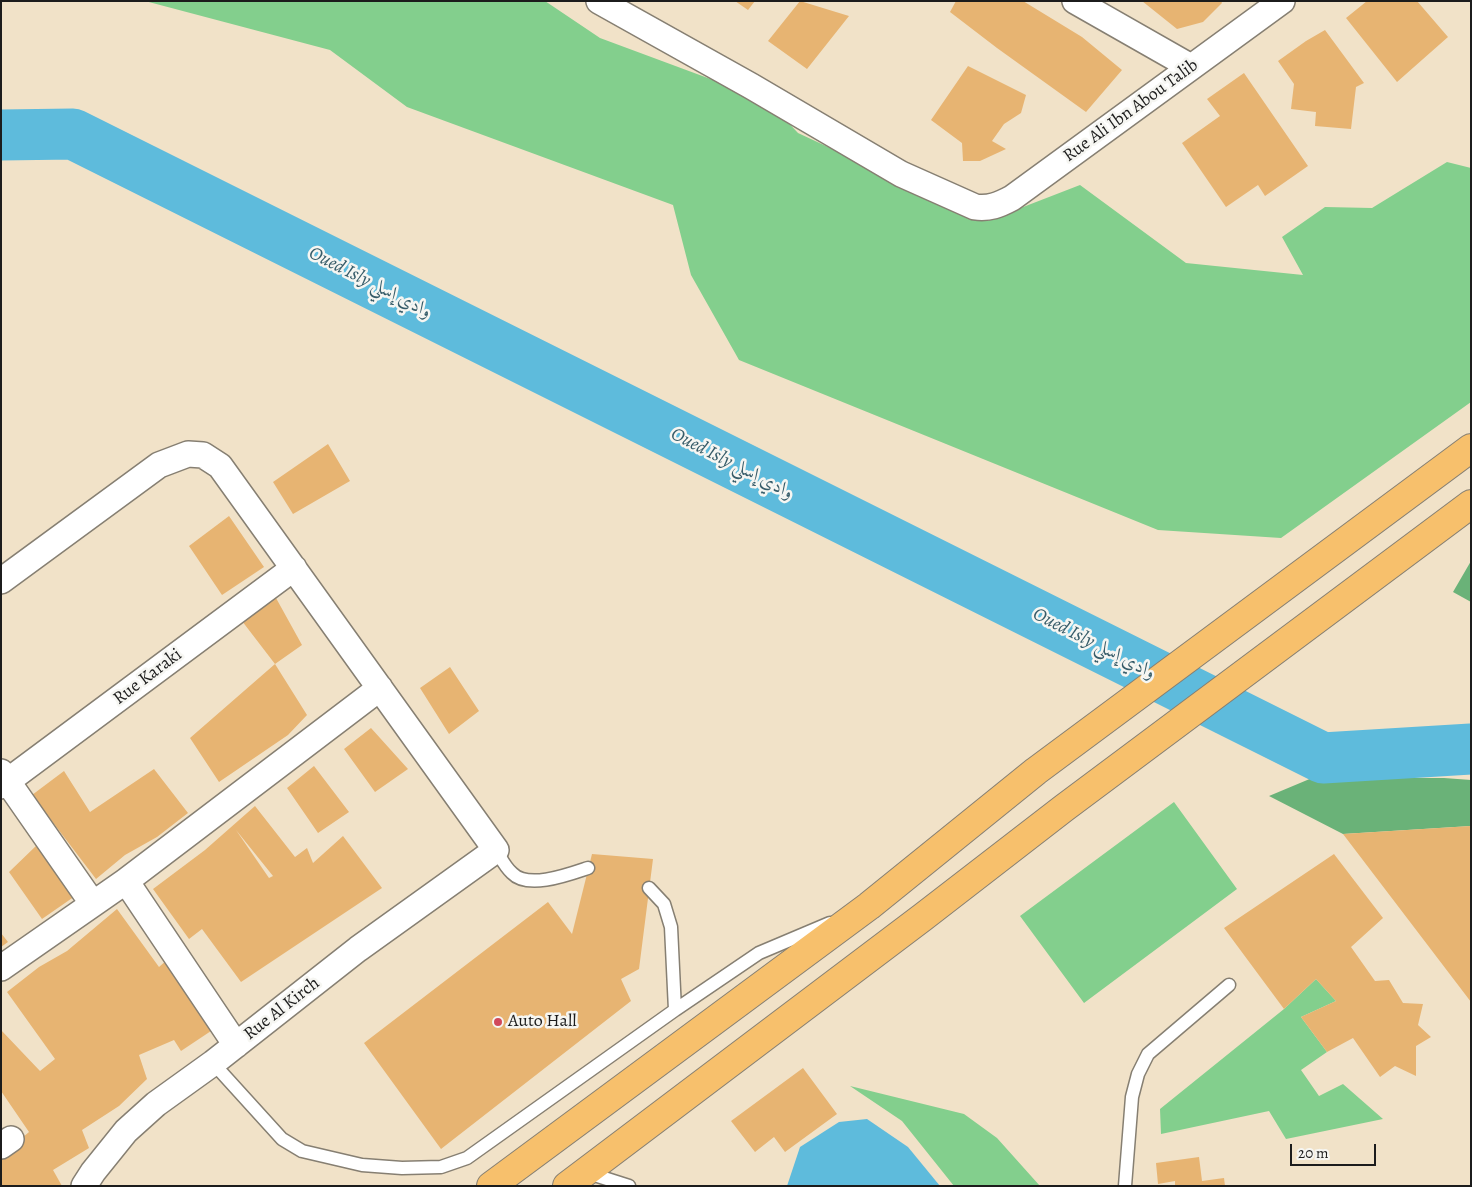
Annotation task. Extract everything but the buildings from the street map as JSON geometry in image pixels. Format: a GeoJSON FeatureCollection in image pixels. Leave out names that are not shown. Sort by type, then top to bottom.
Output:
{"type":"FeatureCollection","features":[{"type":"Feature","properties":{"kind":"main road"},"geometry":{"type":"LineString","coordinates":[[491,1186],[869,906],[1036,771],[1471,448]]}},
{"type":"Feature","properties":{"kind":"main road"},"geometry":{"type":"LineString","coordinates":[[576,1179],[1103,779],[1471,504]]}},
{"type":"Feature","properties":{"kind":"street","name":"Rue Ali Ibn Abou Talib"},"geometry":{"type":"LineString","coordinates":[[599,1],[751,86],[901,174],[975,207],[990,207],[1012,198],[1282,1]]}},
{"type":"Feature","properties":{"kind":"street"},"geometry":{"type":"LineString","coordinates":[[1075,1],[1191,67]]}},
{"type":"Feature","properties":{"kind":"street"},"geometry":{"type":"LineString","coordinates":[[1,581],[159,466],[188,454],[203,455],[220,466],[496,850]]}},
{"type":"Feature","properties":{"kind":"street","name":"Rue Karaki"},"geometry":{"type":"LineString","coordinates":[[4,780],[294,568]]}},
{"type":"Feature","properties":{"kind":"street"},"geometry":{"type":"LineString","coordinates":[[1,968],[126,881],[380,688]]}},
{"type":"Feature","properties":{"kind":"street"},"geometry":{"type":"LineString","coordinates":[[4,780],[93,904]]}},
{"type":"Feature","properties":{"kind":"street","name":"Rue Al Kirch"},"geometry":{"type":"LineString","coordinates":[[84,1186],[126,1131],[156,1104],[213,1063],[358,949],[496,850]]}},
{"type":"Feature","properties":{"kind":"street"},"geometry":{"type":"LineString","coordinates":[[126,881],[236,1045]]}},
{"type":"Feature","properties":{"kind":"lane"},"geometry":{"type":"LineString","coordinates":[[496,850],[512,874],[526,880],[536,881],[588,868]]}},
{"type":"Feature","properties":{"kind":"lane"},"geometry":{"type":"LineString","coordinates":[[649,888],[664,904],[671,927],[675,1010]]}},
{"type":"Feature","properties":{"kind":"lane"},"geometry":{"type":"LineString","coordinates":[[213,1063],[282,1140],[302,1151],[362,1165],[402,1168],[441,1167],[468,1158],[675,1010],[760,953],[869,906]]}},
{"type":"Feature","properties":{"kind":"lane"},"geometry":{"type":"LineString","coordinates":[[1125,1186],[1132,1097],[1138,1074],[1148,1054],[1229,984]]}},
{"type":"Feature","properties":{"kind":"lane"},"geometry":{"type":"LineString","coordinates":[[576,1179],[629,1186]]}},
{"type":"Feature","properties":{"kind":"green space"},"geometry":{"type":"Polygon","coordinates":[[[145,1],[545,1],[600,38],[767,100],[798,133],[987,221],[1080,185],[1186,263],[1303,275],[1282,237],[1325,207],[1372,208],[1447,162],[1471,168],[1471,402],[1281,538],[1158,530],[739,360],[691,275],[673,205],[407,107],[330,50],[145,1]]]}},
{"type":"Feature","properties":{"kind":"green space"},"geometry":{"type":"Polygon","coordinates":[[[1471,561],[1471,602],[1453,592],[1471,561]]]}},
{"type":"Feature","properties":{"kind":"green space"},"geometry":{"type":"Polygon","coordinates":[[[1312,778],[1444,778],[1471,780],[1471,826],[1343,834],[1269,796],[1312,778]]]}},
{"type":"Feature","properties":{"kind":"green space"},"geometry":{"type":"Polygon","coordinates":[[[1174,802],[1237,889],[1084,1003],[1020,916],[1174,802]]]}},
{"type":"Feature","properties":{"kind":"green space"},"geometry":{"type":"Polygon","coordinates":[[[1316,979],[1336,1001],[1301,1017],[1327,1052],[1301,1070],[1319,1096],[1343,1084],[1383,1119],[1286,1139],[1269,1111],[1161,1134],[1160,1109],[1284,1009],[1316,979]]]}},
{"type":"Feature","properties":{"kind":"green space"},"geometry":{"type":"Polygon","coordinates":[[[850,1086],[964,1114],[997,1138],[1040,1186],[954,1186],[902,1121],[850,1086]]]}},
{"type":"Feature","properties":{"kind":"water"},"geometry":{"type":"Polygon","coordinates":[[[867,1119],[908,1147],[940,1186],[787,1186],[800,1147],[839,1122],[867,1119]]]}},
{"type":"Feature","properties":{"kind":"waterway","name":"Oued Isly وادي إسلي"},"geometry":{"type":"LineString","coordinates":[[1,135],[73,134],[1323,758],[1471,749]]}},
{"type":"Feature","properties":{"kind":"place","name":"Auto Hall"},"geometry":{"type":"Point","coordinates":[498,1022]}}]}
